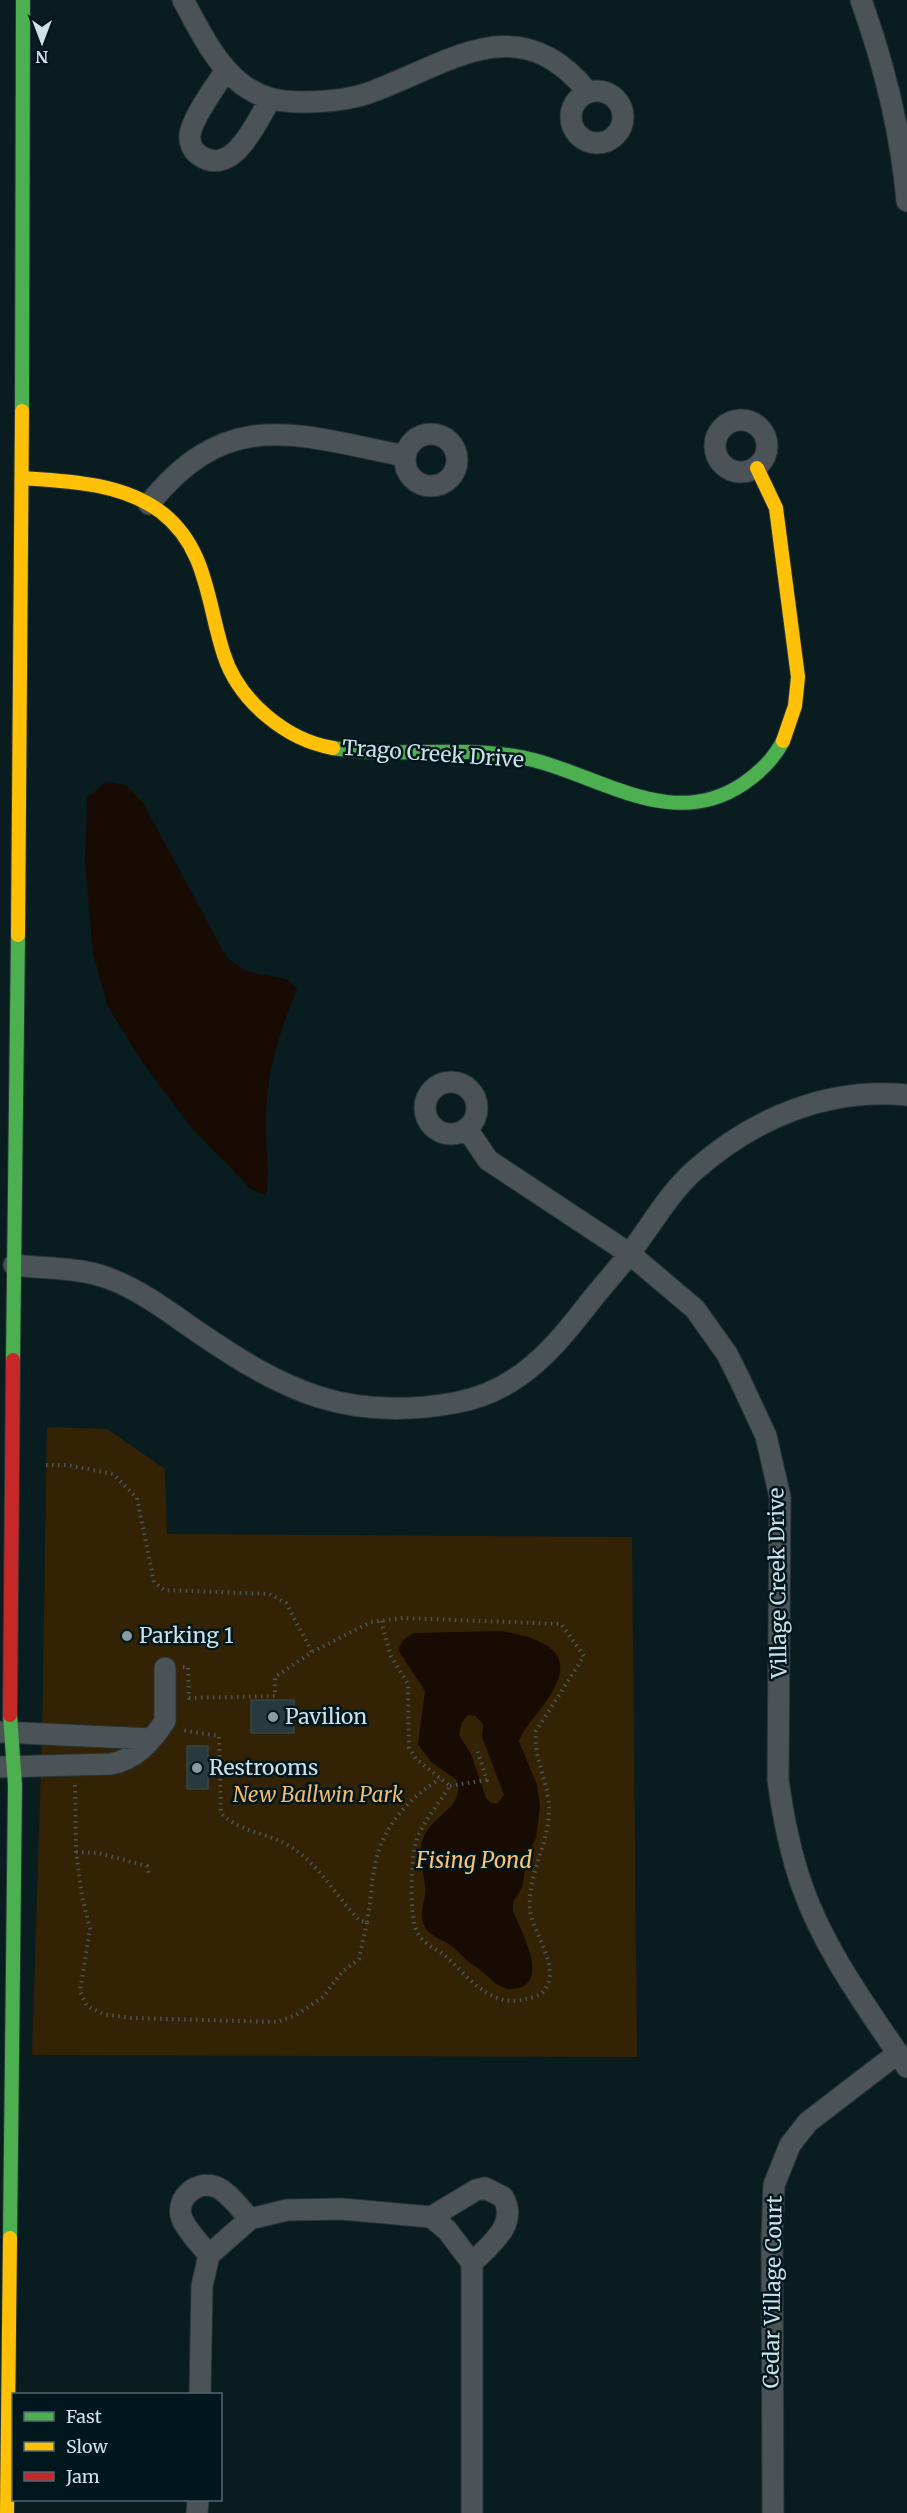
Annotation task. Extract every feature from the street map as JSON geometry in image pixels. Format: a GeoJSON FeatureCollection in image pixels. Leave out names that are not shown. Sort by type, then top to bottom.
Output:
{"type":"FeatureCollection","features":[{"type":"Feature","properties":{"kind":"main road"},"geometry":{"type":"LineString","coordinates":[[7,2513],[15,1785],[6,1767],[6,1732],[9,1718],[22,477],[23,0]]}},
{"type":"Feature","properties":{"kind":"main road","name":"Trago Creek Drive"},"geometry":{"type":"LineString","coordinates":[[22,477],[101,485],[123,490],[148,504],[174,524],[189,543],[208,586],[227,664],[261,712],[280,728],[319,746],[348,751],[520,757],[642,797],[664,802],[692,804],[724,796],[759,773],[776,754],[790,729],[796,704],[798,677],[776,508],[757,468]]}},
{"type":"Feature","properties":{"kind":"street"},"geometry":{"type":"LineString","coordinates":[[183,0],[211,50],[226,70],[247,87],[270,100],[320,102],[348,99],[468,52],[495,46],[517,46],[540,51],[576,76],[587,91]]}},
{"type":"Feature","properties":{"kind":"street"},"geometry":{"type":"LineString","coordinates":[[861,0],[880,54],[906,170],[907,201]]}},
{"type":"Feature","properties":{"kind":"street"},"geometry":{"type":"LineString","coordinates":[[226,70],[191,131],[192,147],[196,154],[210,161],[228,159],[244,141],[270,100]]}},
{"type":"Feature","properties":{"kind":"street"},"geometry":{"type":"LineString","coordinates":[[148,504],[170,477],[205,451],[248,436],[289,434],[405,456]]}},
{"type":"Feature","properties":{"kind":"street"},"geometry":{"type":"LineString","coordinates":[[14,1265],[76,1270],[108,1278],[167,1308],[228,1352],[288,1387],[327,1401],[389,1410],[456,1403],[483,1396],[510,1381],[539,1362],[559,1343],[630,1254],[672,1194],[694,1170],[763,1123],[798,1107],[829,1098],[907,1095]]}},
{"type":"Feature","properties":{"kind":"street","name":"Village Creek Drive"},"geometry":{"type":"LineString","coordinates":[[467,1129],[488,1160],[630,1254],[695,1309],[727,1354],[766,1436],[780,1497],[778,1780],[784,1820],[802,1887],[826,1941],[902,2060]]}},
{"type":"Feature","properties":{"kind":"street"},"geometry":{"type":"LineString","coordinates":[[6,1767],[111,1764],[138,1754],[165,1721],[165,1668]]}},
{"type":"Feature","properties":{"kind":"street"},"geometry":{"type":"LineString","coordinates":[[6,1732],[151,1739]]}},
{"type":"Feature","properties":{"kind":"street","name":"Cedar Village Court"},"geometry":{"type":"LineString","coordinates":[[773,2513],[774,2185],[790,2145],[808,2122],[902,2060]]}},
{"type":"Feature","properties":{"kind":"street"},"geometry":{"type":"LineString","coordinates":[[208,2255],[183,2221],[182,2206],[189,2191],[205,2185],[216,2187],[250,2218]]}},
{"type":"Feature","properties":{"kind":"street"},"geometry":{"type":"LineString","coordinates":[[431,2217],[476,2190],[484,2188],[503,2197],[509,2213],[507,2223],[472,2263]]}},
{"type":"Feature","properties":{"kind":"street"},"geometry":{"type":"LineString","coordinates":[[200,2393],[202,2286],[208,2255],[250,2218],[287,2210],[342,2209],[431,2217],[447,2230],[472,2263],[472,2513]]}},
{"type":"Feature","properties":{"kind":"path"},"geometry":{"type":"LineString","coordinates":[[46,1465],[67,1465],[113,1474],[137,1498],[154,1582],[164,1590],[269,1594],[286,1604],[312,1652]]}},
{"type":"Feature","properties":{"kind":"path"},"geometry":{"type":"LineString","coordinates":[[165,1668],[188,1667],[189,1698],[275,1696],[275,1677],[312,1652],[371,1622],[403,1618],[561,1624],[584,1656],[536,1731],[534,1746],[547,1792],[549,1812],[530,1896],[530,1911],[547,1959],[549,1979],[542,1993],[532,1998],[514,2002],[482,1992],[449,1958],[422,1942],[415,1925],[413,1894],[417,1838],[450,1786]]}},
{"type":"Feature","properties":{"kind":"path"},"geometry":{"type":"LineString","coordinates":[[381,1621],[391,1656],[408,1684],[409,1748],[416,1759],[450,1786],[457,1787],[487,1780],[476,1747]]}},
{"type":"Feature","properties":{"kind":"path"},"geometry":{"type":"LineString","coordinates":[[176,1728],[203,1735],[219,1736],[221,1813],[229,1821],[292,1847],[315,1869],[360,1921],[368,1922]]}},
{"type":"Feature","properties":{"kind":"path"},"geometry":{"type":"LineString","coordinates":[[75,1778],[76,1852],[82,1896],[90,1929],[81,1991],[87,2006],[103,2014],[132,2018],[277,2022],[296,2015],[323,1997],[342,1972],[359,1959],[368,1922],[376,1858],[386,1834],[407,1803],[440,1779]]}},
{"type":"Feature","properties":{"kind":"path"},"geometry":{"type":"LineString","coordinates":[[76,1852],[98,1853],[147,1866],[149,1875]]}},
{"type":"Feature","properties":{"kind":"green space","name":"New Ballwin Park"},"geometry":{"type":"Polygon","coordinates":[[[47,1427],[107,1429],[165,1469],[167,1534],[632,1537],[637,2057],[32,2055],[42,1735],[47,1427]]]}},
{"type":"Feature","properties":{"kind":"water"},"geometry":{"type":"Polygon","coordinates":[[[106,782],[126,785],[143,803],[227,958],[246,971],[289,980],[297,990],[278,1042],[267,1095],[266,1196],[250,1188],[191,1127],[143,1063],[108,1007],[93,953],[85,861],[87,798],[106,782]]]}},
{"type":"Feature","properties":{"kind":"water","name":"Fising Pond"},"geometry":{"type":"Polygon","coordinates":[[[501,1631],[534,1639],[546,1645],[555,1653],[560,1662],[560,1674],[554,1689],[519,1741],[537,1785],[540,1806],[536,1838],[527,1856],[522,1888],[513,1902],[513,1911],[526,1941],[532,1964],[532,1975],[528,1983],[519,1988],[506,1988],[494,1982],[453,1947],[430,1933],[423,1924],[425,1889],[421,1850],[423,1839],[427,1831],[452,1805],[458,1790],[457,1780],[431,1762],[418,1744],[425,1691],[398,1650],[403,1640],[414,1633],[501,1631]],[[468,1715],[462,1722],[459,1735],[471,1754],[486,1798],[491,1803],[498,1803],[504,1795],[482,1737],[483,1724],[475,1716],[468,1715]]]}},
{"type":"Feature","properties":{"kind":"building","name":"Pavilion"},"geometry":{"type":"Polygon","coordinates":[[[251,1700],[294,1700],[294,1733],[251,1733],[251,1700]]]}},
{"type":"Feature","properties":{"kind":"building","name":"Restrooms"},"geometry":{"type":"Polygon","coordinates":[[[187,1746],[208,1746],[208,1789],[187,1789],[187,1746]]]}},
{"type":"Feature","properties":{"kind":"traffic: fast"},"geometry":{"type":"LineString","coordinates":[[22,411],[23,0]]}},
{"type":"Feature","properties":{"kind":"traffic: fast"},"geometry":{"type":"LineString","coordinates":[[333,748],[378,752],[469,752],[514,756],[543,763],[629,794],[658,801],[686,803],[715,798],[743,784],[766,765],[783,741]]}},
{"type":"Feature","properties":{"kind":"traffic: fast"},"geometry":{"type":"LineString","coordinates":[[13,1360],[18,935]]}},
{"type":"Feature","properties":{"kind":"traffic: fast"},"geometry":{"type":"LineString","coordinates":[[10,1715],[15,1785],[10,2238]]}},
{"type":"Feature","properties":{"kind":"traffic: slow"},"geometry":{"type":"LineString","coordinates":[[18,935],[22,411]]}},
{"type":"Feature","properties":{"kind":"traffic: slow"},"geometry":{"type":"LineString","coordinates":[[757,468],[776,508],[798,677],[795,706],[783,741]]}},
{"type":"Feature","properties":{"kind":"traffic: slow"},"geometry":{"type":"LineString","coordinates":[[22,478],[76,482],[112,489],[146,502],[161,512],[177,526],[197,560],[204,578],[224,655],[241,688],[266,716],[282,727],[298,737],[333,748]]}},
{"type":"Feature","properties":{"kind":"traffic: slow"},"geometry":{"type":"LineString","coordinates":[[7,2513],[10,2238]]}},
{"type":"Feature","properties":{"kind":"traffic: jam"},"geometry":{"type":"LineString","coordinates":[[10,1715],[13,1360]]}},
{"type":"Feature","properties":{"kind":"place","name":"Parking 1"},"geometry":{"type":"Point","coordinates":[127,1636]}},
{"type":"Feature","properties":{"kind":"place","name":"Pavilion"},"geometry":{"type":"Point","coordinates":[273,1717]}},
{"type":"Feature","properties":{"kind":"place","name":"Restrooms"},"geometry":{"type":"Point","coordinates":[197,1768]}}]}
